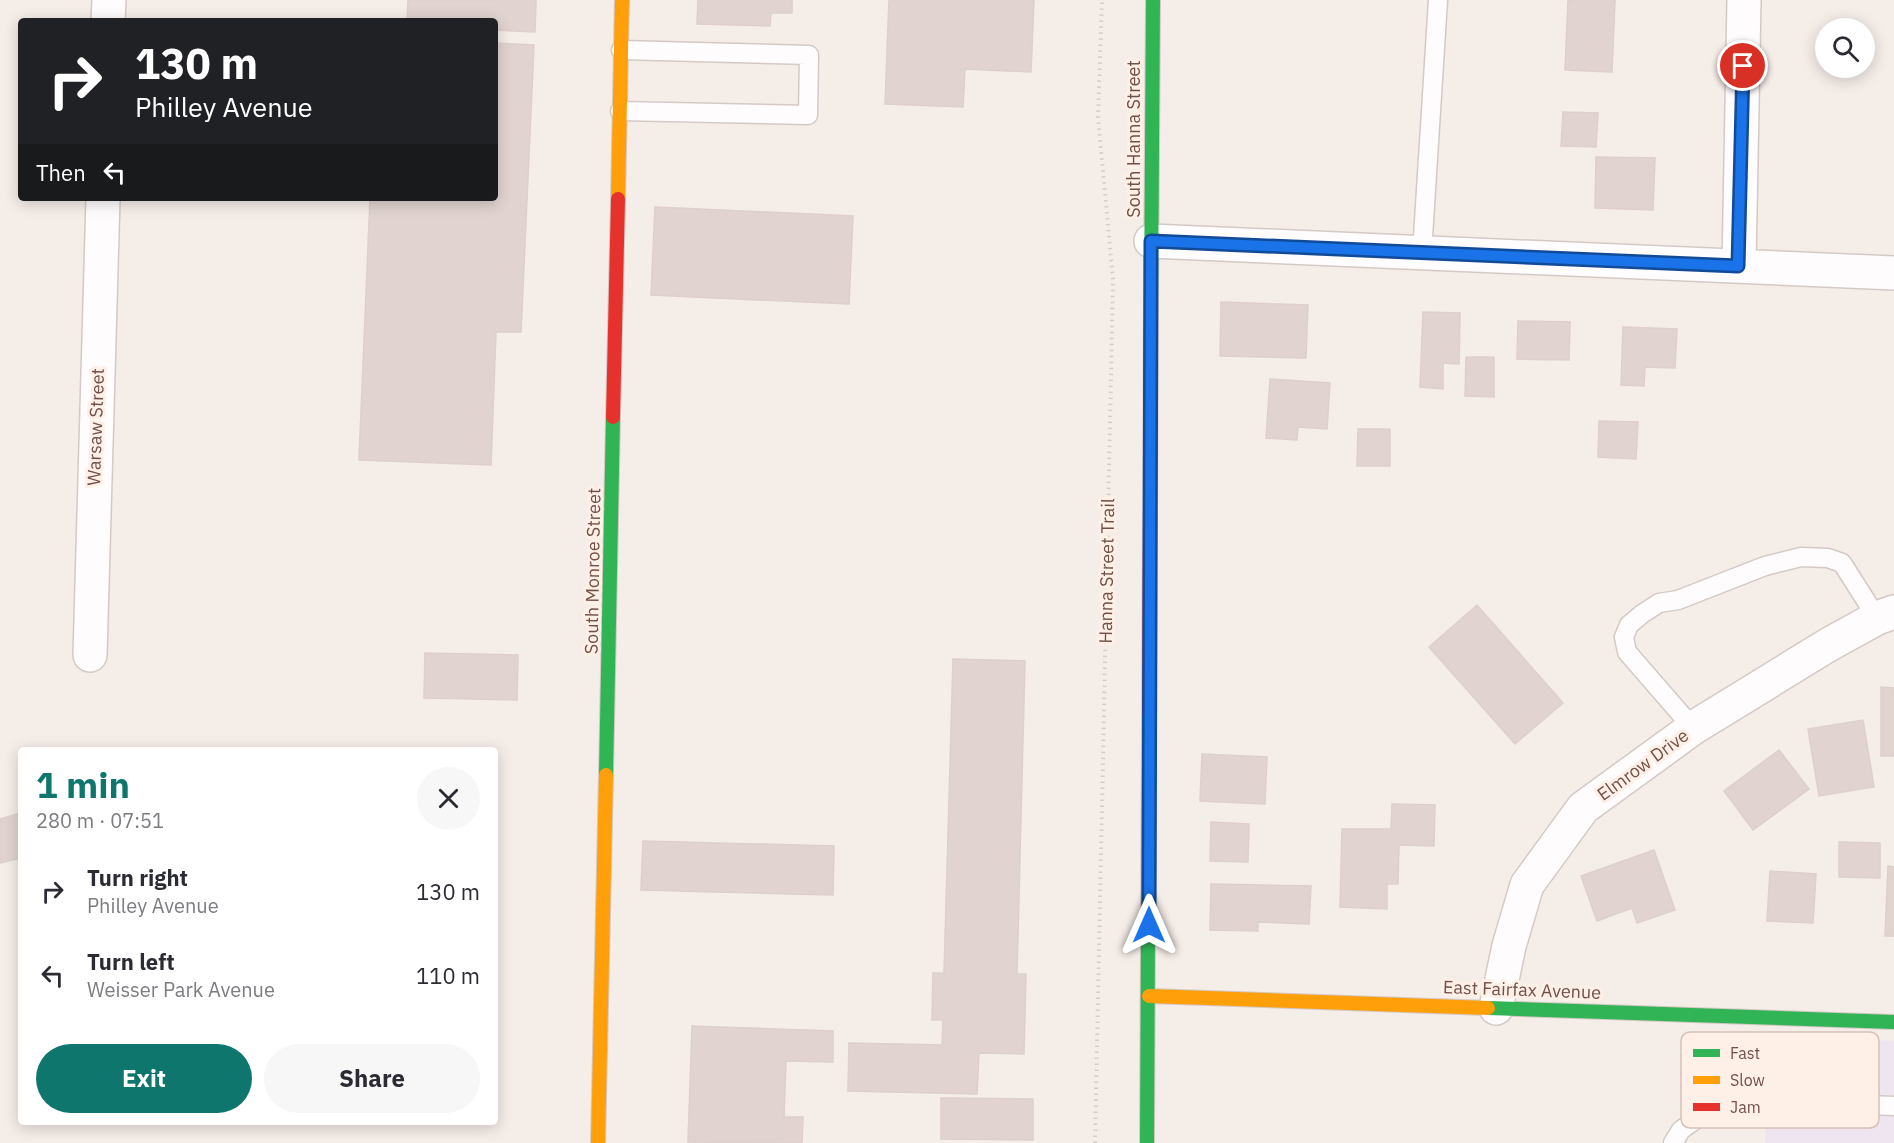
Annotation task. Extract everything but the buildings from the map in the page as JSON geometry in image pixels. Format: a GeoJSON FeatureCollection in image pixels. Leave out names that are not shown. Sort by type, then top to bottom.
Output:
{"type":"FeatureCollection","features":[{"type":"Feature","properties":{"kind":"street"},"geometry":{"type":"LineString","coordinates":[[108,18],[109,0]]}},
{"type":"Feature","properties":{"kind":"street","name":"South Monroe Street"},"geometry":{"type":"LineString","coordinates":[[598,1143],[622,0]]}},
{"type":"Feature","properties":{"kind":"street","name":"South Hanna Street"},"geometry":{"type":"LineString","coordinates":[[1147,1143],[1153,0]]}},
{"type":"Feature","properties":{"kind":"street"},"geometry":{"type":"LineString","coordinates":[[1738,266],[1744,0]]}},
{"type":"Feature","properties":{"kind":"street","name":"Warsaw Street"},"geometry":{"type":"LineString","coordinates":[[90,655],[103,201]]}},
{"type":"Feature","properties":{"kind":"street"},"geometry":{"type":"LineString","coordinates":[[1151,241],[1894,273]]}},
{"type":"Feature","properties":{"kind":"street","name":"Elmrow Drive"},"geometry":{"type":"LineString","coordinates":[[1496,1008],[1509,946],[1527,885],[1583,808],[1693,728],[1828,645],[1886,615]]}},
{"type":"Feature","properties":{"kind":"street","name":"East Fairfax Avenue"},"geometry":{"type":"LineString","coordinates":[[1149,996],[1894,1022]]}},
{"type":"Feature","properties":{"kind":"lane"},"geometry":{"type":"LineString","coordinates":[[1422,253],[1438,0]]}},
{"type":"Feature","properties":{"kind":"lane"},"geometry":{"type":"LineString","coordinates":[[620,111],[808,115],[809,56],[621,50]]}},
{"type":"Feature","properties":{"kind":"lane"},"geometry":{"type":"LineString","coordinates":[[1693,728],[1627,652],[1624,637],[1629,625],[1659,603],[1678,600],[1765,566],[1801,557],[1828,558],[1842,563],[1886,615]]}},
{"type":"Feature","properties":{"kind":"lane"},"geometry":{"type":"LineString","coordinates":[[1879,1105],[1894,1106]]}},
{"type":"Feature","properties":{"kind":"lane"},"geometry":{"type":"LineString","coordinates":[[1673,1143],[1685,1128]]}},
{"type":"Feature","properties":{"kind":"path","name":"Hanna Street Trail"},"geometry":{"type":"LineString","coordinates":[[1095,1143],[1113,279],[1098,117],[1102,0]]}},
{"type":"Feature","properties":{"kind":"shaded area"},"geometry":{"type":"Polygon","coordinates":[[[1879,1040],[1894,1041],[1894,1143],[1765,1143],[1765,1128],[1879,1128],[1879,1040]]]}},
{"type":"Feature","properties":{"kind":"traffic: fast"},"geometry":{"type":"LineString","coordinates":[[1151,298],[1153,0]]}},
{"type":"Feature","properties":{"kind":"traffic: fast"},"geometry":{"type":"LineString","coordinates":[[606,775],[613,417]]}},
{"type":"Feature","properties":{"kind":"traffic: fast"},"geometry":{"type":"LineString","coordinates":[[1147,1143],[1149,715]]}},
{"type":"Feature","properties":{"kind":"traffic: fast"},"geometry":{"type":"LineString","coordinates":[[1488,1008],[1894,1022]]}},
{"type":"Feature","properties":{"kind":"traffic: slow"},"geometry":{"type":"LineString","coordinates":[[618,199],[622,0]]}},
{"type":"Feature","properties":{"kind":"traffic: slow"},"geometry":{"type":"LineString","coordinates":[[598,1143],[606,775]]}},
{"type":"Feature","properties":{"kind":"traffic: slow"},"geometry":{"type":"LineString","coordinates":[[1149,996],[1488,1008]]}},
{"type":"Feature","properties":{"kind":"traffic: jam"},"geometry":{"type":"LineString","coordinates":[[613,417],[618,199]]}},
{"type":"Feature","properties":{"kind":"traffic: jam"},"geometry":{"type":"LineString","coordinates":[[1149,715],[1151,298]]}},
{"type":"Feature","properties":{"kind":"route"},"geometry":{"type":"LineString","coordinates":[[1149,925],[1151,241],[1738,266],[1743,66]]}}]}
